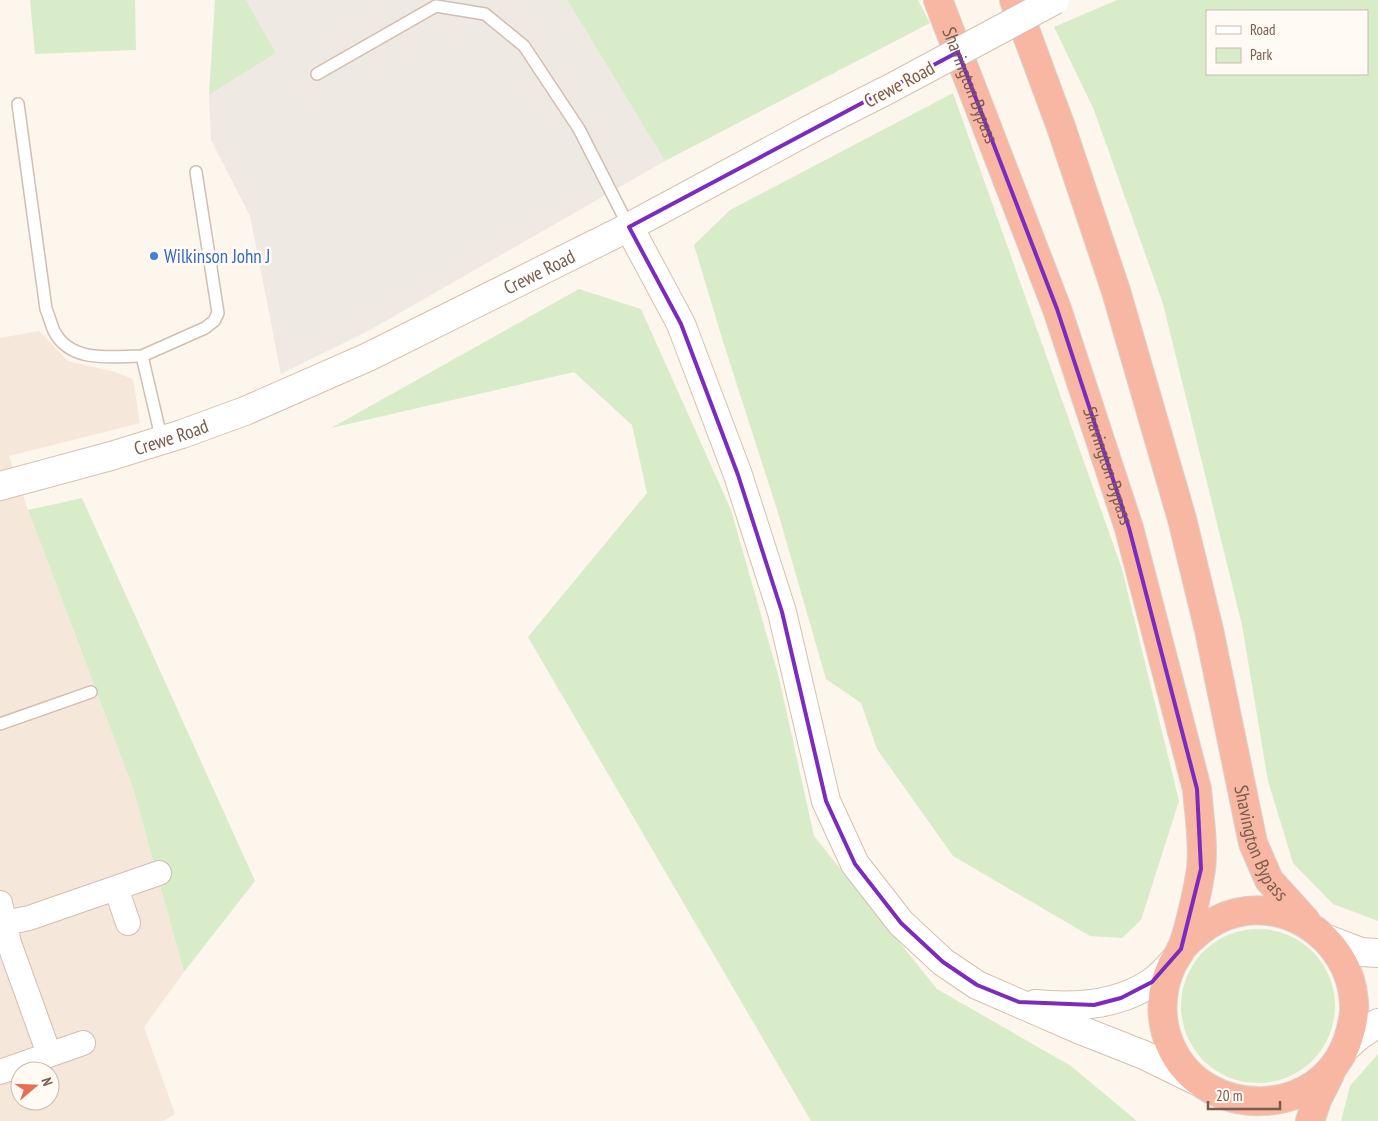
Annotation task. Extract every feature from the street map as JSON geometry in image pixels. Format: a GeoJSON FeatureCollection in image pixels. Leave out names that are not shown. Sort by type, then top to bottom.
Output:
{"type":"FeatureCollection","features":[{"type":"Feature","properties":{"kind":"highway","name":"Shavington Bypass"},"geometry":{"type":"LineString","coordinates":[[938,0],[1058,309],[1129,528],[1194,779],[1200,824],[1201,869],[1177,956],[1165,984],[1162,1005],[1164,1027],[1171,1047],[1182,1066],[1205,1086]]}},
{"type":"Feature","properties":{"kind":"highway","name":"Shavington Bypass"},"geometry":{"type":"LineString","coordinates":[[1014,0],[1061,128],[1116,292],[1176,500],[1209,630],[1252,843],[1269,880],[1341,958],[1351,980],[1354,1003],[1353,1026],[1340,1057]]}},
{"type":"Feature","properties":{"kind":"highway"},"geometry":{"type":"LineString","coordinates":[[1177,956],[1198,932],[1218,919],[1241,912],[1265,910],[1288,915],[1318,932]]}},
{"type":"Feature","properties":{"kind":"highway"},"geometry":{"type":"LineString","coordinates":[[1205,1086],[1234,1100],[1256,1103],[1278,1101],[1299,1094],[1318,1082],[1340,1057]]}},
{"type":"Feature","properties":{"kind":"highway"},"geometry":{"type":"LineString","coordinates":[[1310,1121],[1317,1100],[1340,1057]]}},
{"type":"Feature","properties":{"kind":"highway"},"geometry":{"type":"LineString","coordinates":[[1205,1086],[1226,1121]]}},
{"type":"Feature","properties":{"kind":"main road","name":"Crewe Road"},"geometry":{"type":"LineString","coordinates":[[0,486],[162,441],[245,412],[368,357],[629,227],[1055,0]]}},
{"type":"Feature","properties":{"kind":"main road"},"geometry":{"type":"LineString","coordinates":[[629,227],[681,324],[738,475],[782,612],[826,801],[856,864],[901,923],[943,962],[977,984],[1078,1029],[1144,1055],[1205,1086]]}},
{"type":"Feature","properties":{"kind":"main road"},"geometry":{"type":"LineString","coordinates":[[1318,932],[1361,952],[1378,953]]}},
{"type":"Feature","properties":{"kind":"main road"},"geometry":{"type":"LineString","coordinates":[[1019,1002],[1058,1006],[1094,1005],[1122,998],[1152,982],[1177,956]]}},
{"type":"Feature","properties":{"kind":"main road"},"geometry":{"type":"LineString","coordinates":[[1340,1057],[1360,1035],[1378,1023]]}},
{"type":"Feature","properties":{"kind":"street"},"geometry":{"type":"LineString","coordinates":[[49,1054],[10,943],[2,913],[28,918],[159,872]]}},
{"type":"Feature","properties":{"kind":"street"},"geometry":{"type":"LineString","coordinates":[[116,888],[128,922]]}},
{"type":"Feature","properties":{"kind":"street"},"geometry":{"type":"LineString","coordinates":[[0,1072],[83,1043]]}},
{"type":"Feature","properties":{"kind":"lane"},"geometry":{"type":"LineString","coordinates":[[317,74],[436,6],[485,14],[524,46],[579,129],[629,227]]}},
{"type":"Feature","properties":{"kind":"lane"},"geometry":{"type":"LineString","coordinates":[[18,104],[46,309],[55,332],[70,349],[89,356],[142,356],[205,328],[214,321],[218,313],[196,172]]}},
{"type":"Feature","properties":{"kind":"lane"},"geometry":{"type":"LineString","coordinates":[[142,356],[162,441]]}},
{"type":"Feature","properties":{"kind":"lane"},"geometry":{"type":"LineString","coordinates":[[0,724],[91,692]]}},
{"type":"Feature","properties":{"kind":"highlighted area"},"geometry":{"type":"Polygon","coordinates":[[[958,52],[1057,309],[1129,528],[1197,789],[1201,869],[1181,949],[1152,982],[1121,998],[1094,1005],[1019,1002],[977,985],[943,962],[901,923],[855,864],[826,801],[782,612],[738,475],[681,324],[629,227],[958,52]]]}},
{"type":"Feature","properties":{"kind":"shaded area"},"geometry":{"type":"Polygon","coordinates":[[[246,0],[567,0],[665,161],[370,330],[281,374],[250,216],[211,140],[209,95],[276,53],[246,0]]]}},
{"type":"Feature","properties":{"kind":"shaded area"},"geometry":{"type":"Polygon","coordinates":[[[39,331],[68,361],[115,372],[133,379],[140,423],[9,456],[133,788],[184,972],[144,1027],[175,1114],[164,1121],[0,1121],[0,338],[39,331]]]}},
{"type":"Feature","properties":{"kind":"green space"},"geometry":{"type":"Polygon","coordinates":[[[30,0],[135,0],[136,50],[35,54],[30,0]]]}},
{"type":"Feature","properties":{"kind":"green space"},"geometry":{"type":"Polygon","coordinates":[[[215,0],[246,0],[276,53],[209,95],[215,0]]]}},
{"type":"Feature","properties":{"kind":"green space"},"geometry":{"type":"Polygon","coordinates":[[[567,0],[918,0],[930,23],[665,161],[567,0]]]}},
{"type":"Feature","properties":{"kind":"green space"},"geometry":{"type":"Polygon","coordinates":[[[1117,0],[1378,0],[1378,921],[1333,904],[1293,863],[1268,781],[1242,625],[1163,304],[1094,110],[1054,27],[1117,0]]]}},
{"type":"Feature","properties":{"kind":"green space"},"geometry":{"type":"Polygon","coordinates":[[[953,93],[1122,569],[1179,801],[1141,920],[1122,938],[1090,936],[953,856],[877,749],[861,703],[826,679],[779,516],[694,245],[730,210],[953,93]]]}},
{"type":"Feature","properties":{"kind":"green space"},"geometry":{"type":"Polygon","coordinates":[[[579,289],[641,309],[731,510],[779,678],[814,836],[937,989],[1071,1066],[1137,1121],[811,1121],[528,637],[647,493],[632,425],[574,372],[331,428],[579,289]]]}},
{"type":"Feature","properties":{"kind":"green space"},"geometry":{"type":"Polygon","coordinates":[[[82,498],[255,881],[184,972],[133,788],[28,510],[82,498]]]}},
{"type":"Feature","properties":{"kind":"green space"},"geometry":{"type":"Polygon","coordinates":[[[1258,929],[1273,930],[1287,935],[1313,951],[1329,977],[1334,991],[1334,1021],[1329,1035],[1313,1061],[1287,1077],[1273,1082],[1258,1083],[1243,1082],[1229,1077],[1203,1061],[1187,1035],[1182,1021],[1181,1006],[1182,991],[1187,977],[1203,951],[1229,935],[1243,930],[1258,929]]]}},
{"type":"Feature","properties":{"kind":"green space"},"geometry":{"type":"Polygon","coordinates":[[[1378,1054],[1378,1121],[1341,1121],[1350,1086],[1378,1054]]]}},
{"type":"Feature","properties":{"kind":"place","name":"Wilkinson John J"},"geometry":{"type":"Point","coordinates":[154,256]}}]}
